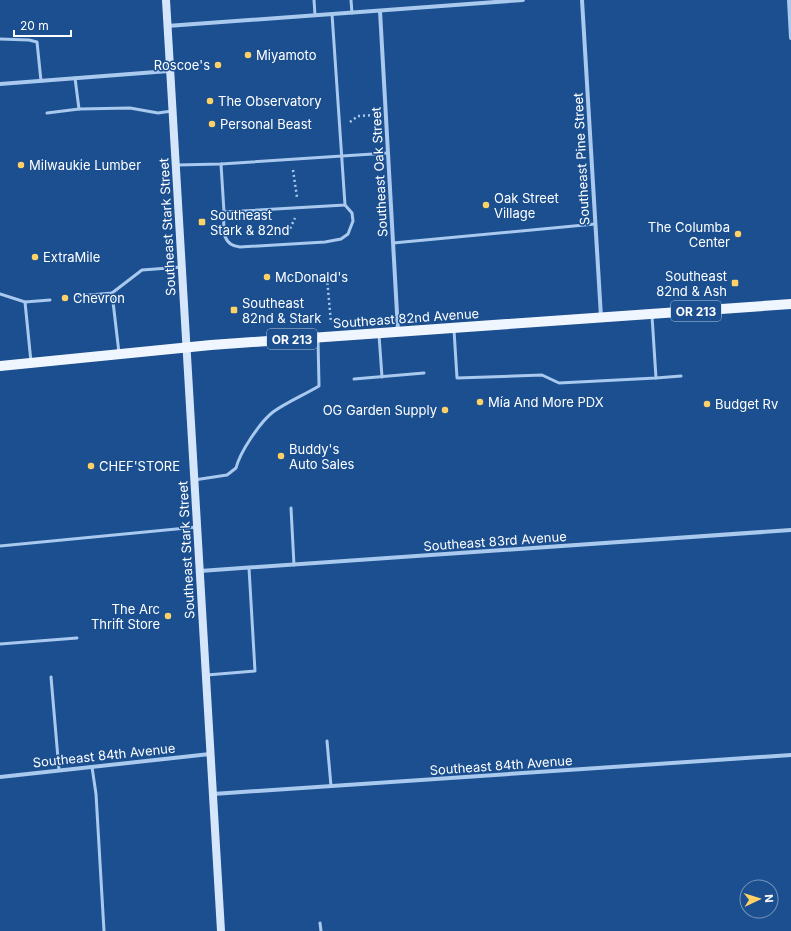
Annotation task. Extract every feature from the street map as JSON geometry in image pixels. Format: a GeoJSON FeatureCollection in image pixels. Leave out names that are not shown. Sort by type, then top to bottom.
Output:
{"type":"FeatureCollection","features":[{"type":"Feature","properties":{"kind":"main road","name":"Southeast Stark Street"},"geometry":{"type":"LineString","coordinates":[[166,0],[221,931]]}},
{"type":"Feature","properties":{"kind":"main road","name":"Southeast 82nd Avenue"},"geometry":{"type":"LineString","coordinates":[[0,366],[186,347],[791,304]]}},
{"type":"Feature","properties":{"kind":"street"},"geometry":{"type":"LineString","coordinates":[[167,26],[521,0]]}},
{"type":"Feature","properties":{"kind":"street","name":"Southeast Pine Street"},"geometry":{"type":"LineString","coordinates":[[582,0],[601,317]]}},
{"type":"Feature","properties":{"kind":"street"},"geometry":{"type":"LineString","coordinates":[[789,0],[791,38]]}},
{"type":"Feature","properties":{"kind":"street","name":"Southeast Oak Street"},"geometry":{"type":"LineString","coordinates":[[380,11],[398,331]]}},
{"type":"Feature","properties":{"kind":"street"},"geometry":{"type":"LineString","coordinates":[[0,84],[169,71]]}},
{"type":"Feature","properties":{"kind":"street","name":"Southeast 83rd Avenue"},"geometry":{"type":"LineString","coordinates":[[200,571],[791,530]]}},
{"type":"Feature","properties":{"kind":"street","name":"Southeast 84th Avenue"},"geometry":{"type":"LineString","coordinates":[[0,777],[210,754]]}},
{"type":"Feature","properties":{"kind":"street","name":"Southeast 84th Avenue"},"geometry":{"type":"LineString","coordinates":[[213,794],[791,755]]}},
{"type":"Feature","properties":{"kind":"lane"},"geometry":{"type":"LineString","coordinates":[[314,0],[316,15]]}},
{"type":"Feature","properties":{"kind":"lane"},"geometry":{"type":"LineString","coordinates":[[351,0],[352,13]]}},
{"type":"Feature","properties":{"kind":"lane"},"geometry":{"type":"LineString","coordinates":[[221,164],[224,233],[228,242],[232,246],[325,242],[341,239],[348,234],[353,221],[352,213],[344,205],[332,14]]}},
{"type":"Feature","properties":{"kind":"lane"},"geometry":{"type":"LineString","coordinates":[[0,39],[29,40],[37,42],[41,81]]}},
{"type":"Feature","properties":{"kind":"lane"},"geometry":{"type":"LineString","coordinates":[[75,78],[79,109]]}},
{"type":"Feature","properties":{"kind":"lane"},"geometry":{"type":"LineString","coordinates":[[47,113],[79,109],[130,108],[158,113],[172,111]]}},
{"type":"Feature","properties":{"kind":"lane"},"geometry":{"type":"LineString","coordinates":[[175,165],[221,164],[388,153]]}},
{"type":"Feature","properties":{"kind":"lane"},"geometry":{"type":"LineString","coordinates":[[224,212],[344,205]]}},
{"type":"Feature","properties":{"kind":"lane"},"geometry":{"type":"LineString","coordinates":[[393,243],[595,224]]}},
{"type":"Feature","properties":{"kind":"lane"},"geometry":{"type":"LineString","coordinates":[[80,296],[112,293],[142,270],[182,267]]}},
{"type":"Feature","properties":{"kind":"lane"},"geometry":{"type":"LineString","coordinates":[[112,293],[119,354]]}},
{"type":"Feature","properties":{"kind":"lane"},"geometry":{"type":"LineString","coordinates":[[0,294],[25,302],[50,300]]}},
{"type":"Feature","properties":{"kind":"lane"},"geometry":{"type":"LineString","coordinates":[[25,302],[31,363]]}},
{"type":"Feature","properties":{"kind":"lane"},"geometry":{"type":"LineString","coordinates":[[652,314],[656,378]]}},
{"type":"Feature","properties":{"kind":"lane"},"geometry":{"type":"LineString","coordinates":[[454,328],[457,378],[542,375],[559,383],[682,376]]}},
{"type":"Feature","properties":{"kind":"lane"},"geometry":{"type":"LineString","coordinates":[[379,333],[382,377]]}},
{"type":"Feature","properties":{"kind":"lane"},"geometry":{"type":"LineString","coordinates":[[194,480],[227,475],[236,468],[238,460],[246,447],[272,413],[319,386],[318,337]]}},
{"type":"Feature","properties":{"kind":"lane"},"geometry":{"type":"LineString","coordinates":[[354,379],[424,373]]}},
{"type":"Feature","properties":{"kind":"lane"},"geometry":{"type":"LineString","coordinates":[[291,508],[294,565]]}},
{"type":"Feature","properties":{"kind":"lane"},"geometry":{"type":"LineString","coordinates":[[0,546],[197,527]]}},
{"type":"Feature","properties":{"kind":"lane"},"geometry":{"type":"LineString","coordinates":[[206,675],[255,671],[249,568]]}},
{"type":"Feature","properties":{"kind":"lane"},"geometry":{"type":"LineString","coordinates":[[0,644],[77,638]]}},
{"type":"Feature","properties":{"kind":"lane"},"geometry":{"type":"LineString","coordinates":[[51,677],[60,770]]}},
{"type":"Feature","properties":{"kind":"lane"},"geometry":{"type":"LineString","coordinates":[[327,741],[331,786]]}},
{"type":"Feature","properties":{"kind":"lane"},"geometry":{"type":"LineString","coordinates":[[92,767],[96,794],[104,931]]}},
{"type":"Feature","properties":{"kind":"lane"},"geometry":{"type":"LineString","coordinates":[[320,924],[321,931]]}},
{"type":"Feature","properties":{"kind":"path"},"geometry":{"type":"LineString","coordinates":[[340,129],[358,116],[386,115]]}},
{"type":"Feature","properties":{"kind":"path"},"geometry":{"type":"LineString","coordinates":[[327,278],[332,336]]}},
{"type":"Feature","properties":{"kind":"place","name":"Miyamoto"},"geometry":{"type":"Point","coordinates":[248,55]}},
{"type":"Feature","properties":{"kind":"place","name":"Roscoe's"},"geometry":{"type":"Point","coordinates":[218,65]}},
{"type":"Feature","properties":{"kind":"place","name":"The Observatory"},"geometry":{"type":"Point","coordinates":[210,101]}},
{"type":"Feature","properties":{"kind":"place","name":"Personal Beast"},"geometry":{"type":"Point","coordinates":[212,124]}},
{"type":"Feature","properties":{"kind":"place","name":"Milwaukie Lumber"},"geometry":{"type":"Point","coordinates":[21,165]}},
{"type":"Feature","properties":{"kind":"place","name":"Oak Street Village"},"geometry":{"type":"Point","coordinates":[486,205]}},
{"type":"Feature","properties":{"kind":"place","name":"Southeast Stark & 82nd"},"geometry":{"type":"Point","coordinates":[202,222]}},
{"type":"Feature","properties":{"kind":"place","name":"The Columba Center"},"geometry":{"type":"Point","coordinates":[738,234]}},
{"type":"Feature","properties":{"kind":"place","name":"ExtraMile"},"geometry":{"type":"Point","coordinates":[35,257]}},
{"type":"Feature","properties":{"kind":"place","name":"McDonald's"},"geometry":{"type":"Point","coordinates":[267,277]}},
{"type":"Feature","properties":{"kind":"place","name":"Southeast 82nd & Ash"},"geometry":{"type":"Point","coordinates":[735,283]}},
{"type":"Feature","properties":{"kind":"place","name":"Chevron"},"geometry":{"type":"Point","coordinates":[65,298]}},
{"type":"Feature","properties":{"kind":"place","name":"Southeast 82nd & Stark"},"geometry":{"type":"Point","coordinates":[234,310]}},
{"type":"Feature","properties":{"kind":"place","name":"Mía And More PDX"},"geometry":{"type":"Point","coordinates":[480,402]}},
{"type":"Feature","properties":{"kind":"place","name":"Budget Rv"},"geometry":{"type":"Point","coordinates":[707,404]}},
{"type":"Feature","properties":{"kind":"place","name":"OG Garden Supply"},"geometry":{"type":"Point","coordinates":[445,410]}},
{"type":"Feature","properties":{"kind":"place","name":"Buddy's Auto Sales"},"geometry":{"type":"Point","coordinates":[281,456]}},
{"type":"Feature","properties":{"kind":"place","name":"CHEF'STORE"},"geometry":{"type":"Point","coordinates":[91,466]}},
{"type":"Feature","properties":{"kind":"place","name":"The Arc Thrift Store"},"geometry":{"type":"Point","coordinates":[168,616]}}]}
